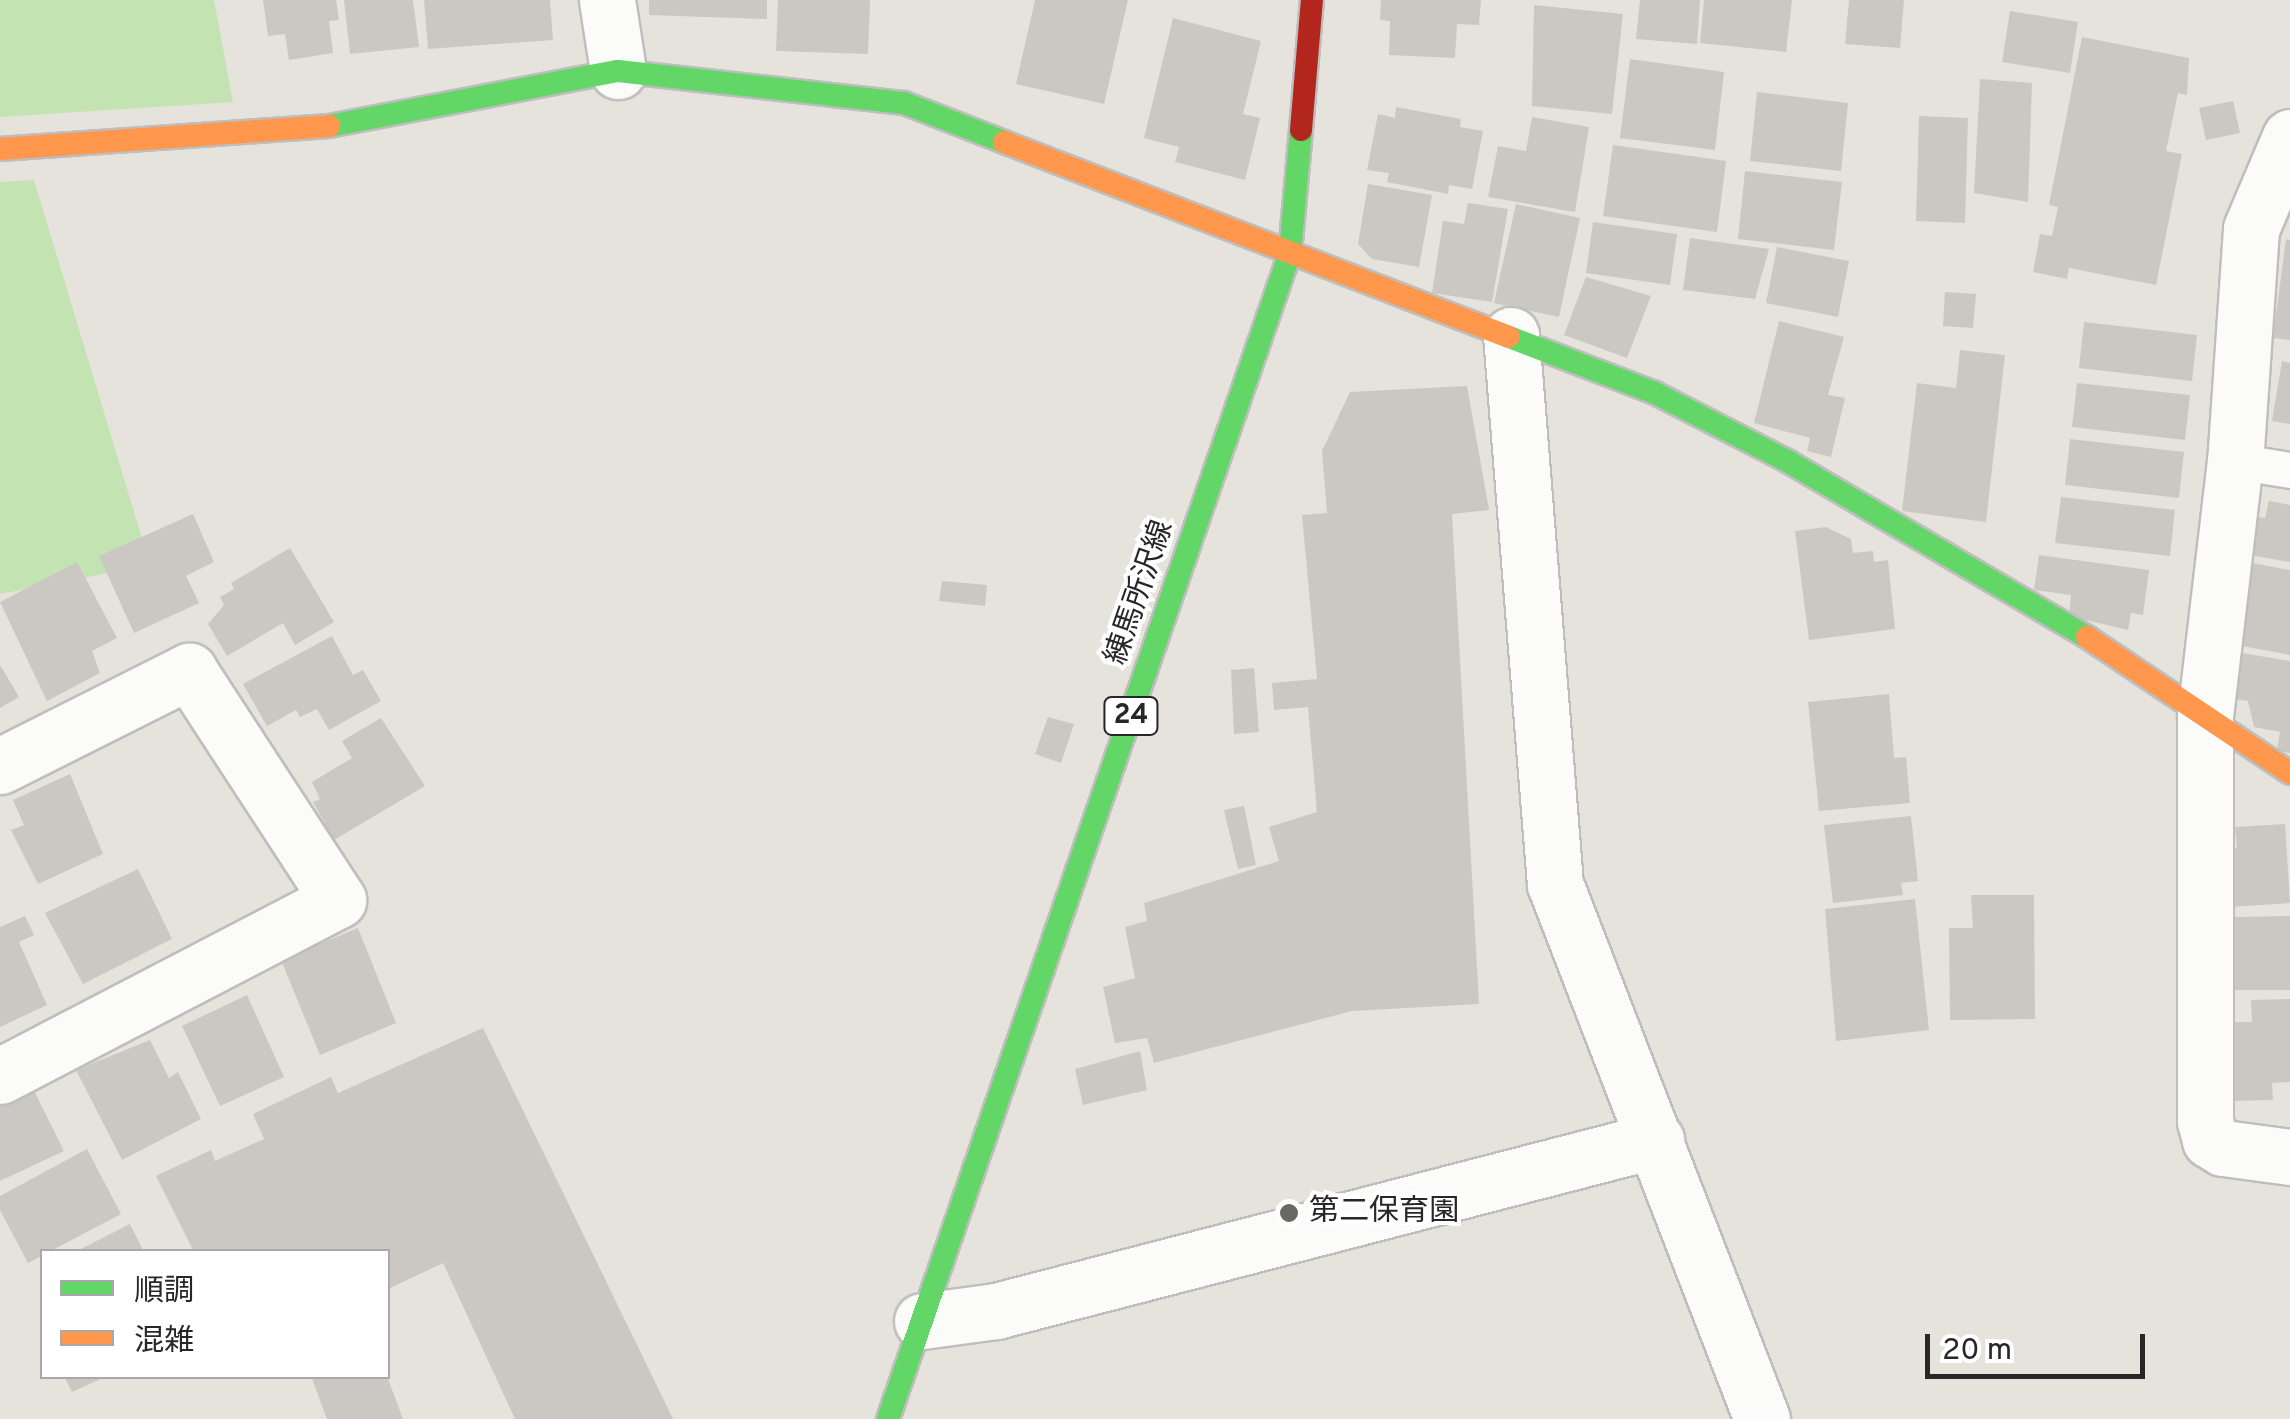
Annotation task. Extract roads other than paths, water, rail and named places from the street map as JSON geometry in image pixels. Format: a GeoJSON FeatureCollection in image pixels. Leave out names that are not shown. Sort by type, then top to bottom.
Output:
{"type":"FeatureCollection","features":[{"type":"Feature","properties":{"kind":"street"},"geometry":{"type":"LineString","coordinates":[[608,0],[618,71]]}},
{"type":"Feature","properties":{"kind":"street","name":"練馬所沢線"},"geometry":{"type":"LineString","coordinates":[[888,1419],[1290,253],[1312,0]]}},
{"type":"Feature","properties":{"kind":"street"},"geometry":{"type":"LineString","coordinates":[[0,149],[303,131],[618,71],[904,103],[1654,393],[1789,462],[2091,639],[2290,773]]}},
{"type":"Feature","properties":{"kind":"street"},"geometry":{"type":"LineString","coordinates":[[2290,136],[2251,229],[2235,461],[2205,716],[2205,1121],[2210,1140],[2223,1148],[2290,1157]]}},
{"type":"Feature","properties":{"kind":"street"},"geometry":{"type":"LineString","coordinates":[[1511,335],[1554,884],[1762,1419]]}},
{"type":"Feature","properties":{"kind":"street"},"geometry":{"type":"LineString","coordinates":[[0,766],[189,672],[338,900],[0,1076]]}},
{"type":"Feature","properties":{"kind":"street"},"geometry":{"type":"LineString","coordinates":[[922,1320],[996,1311],[1656,1140]]}},
{"type":"Feature","properties":{"kind":"lane"},"geometry":{"type":"LineString","coordinates":[[2235,461],[2290,470]]}},
{"type":"Feature","properties":{"kind":"place","name":"第二保育園"},"geometry":{"type":"Point","coordinates":[1289,1213]}}]}
